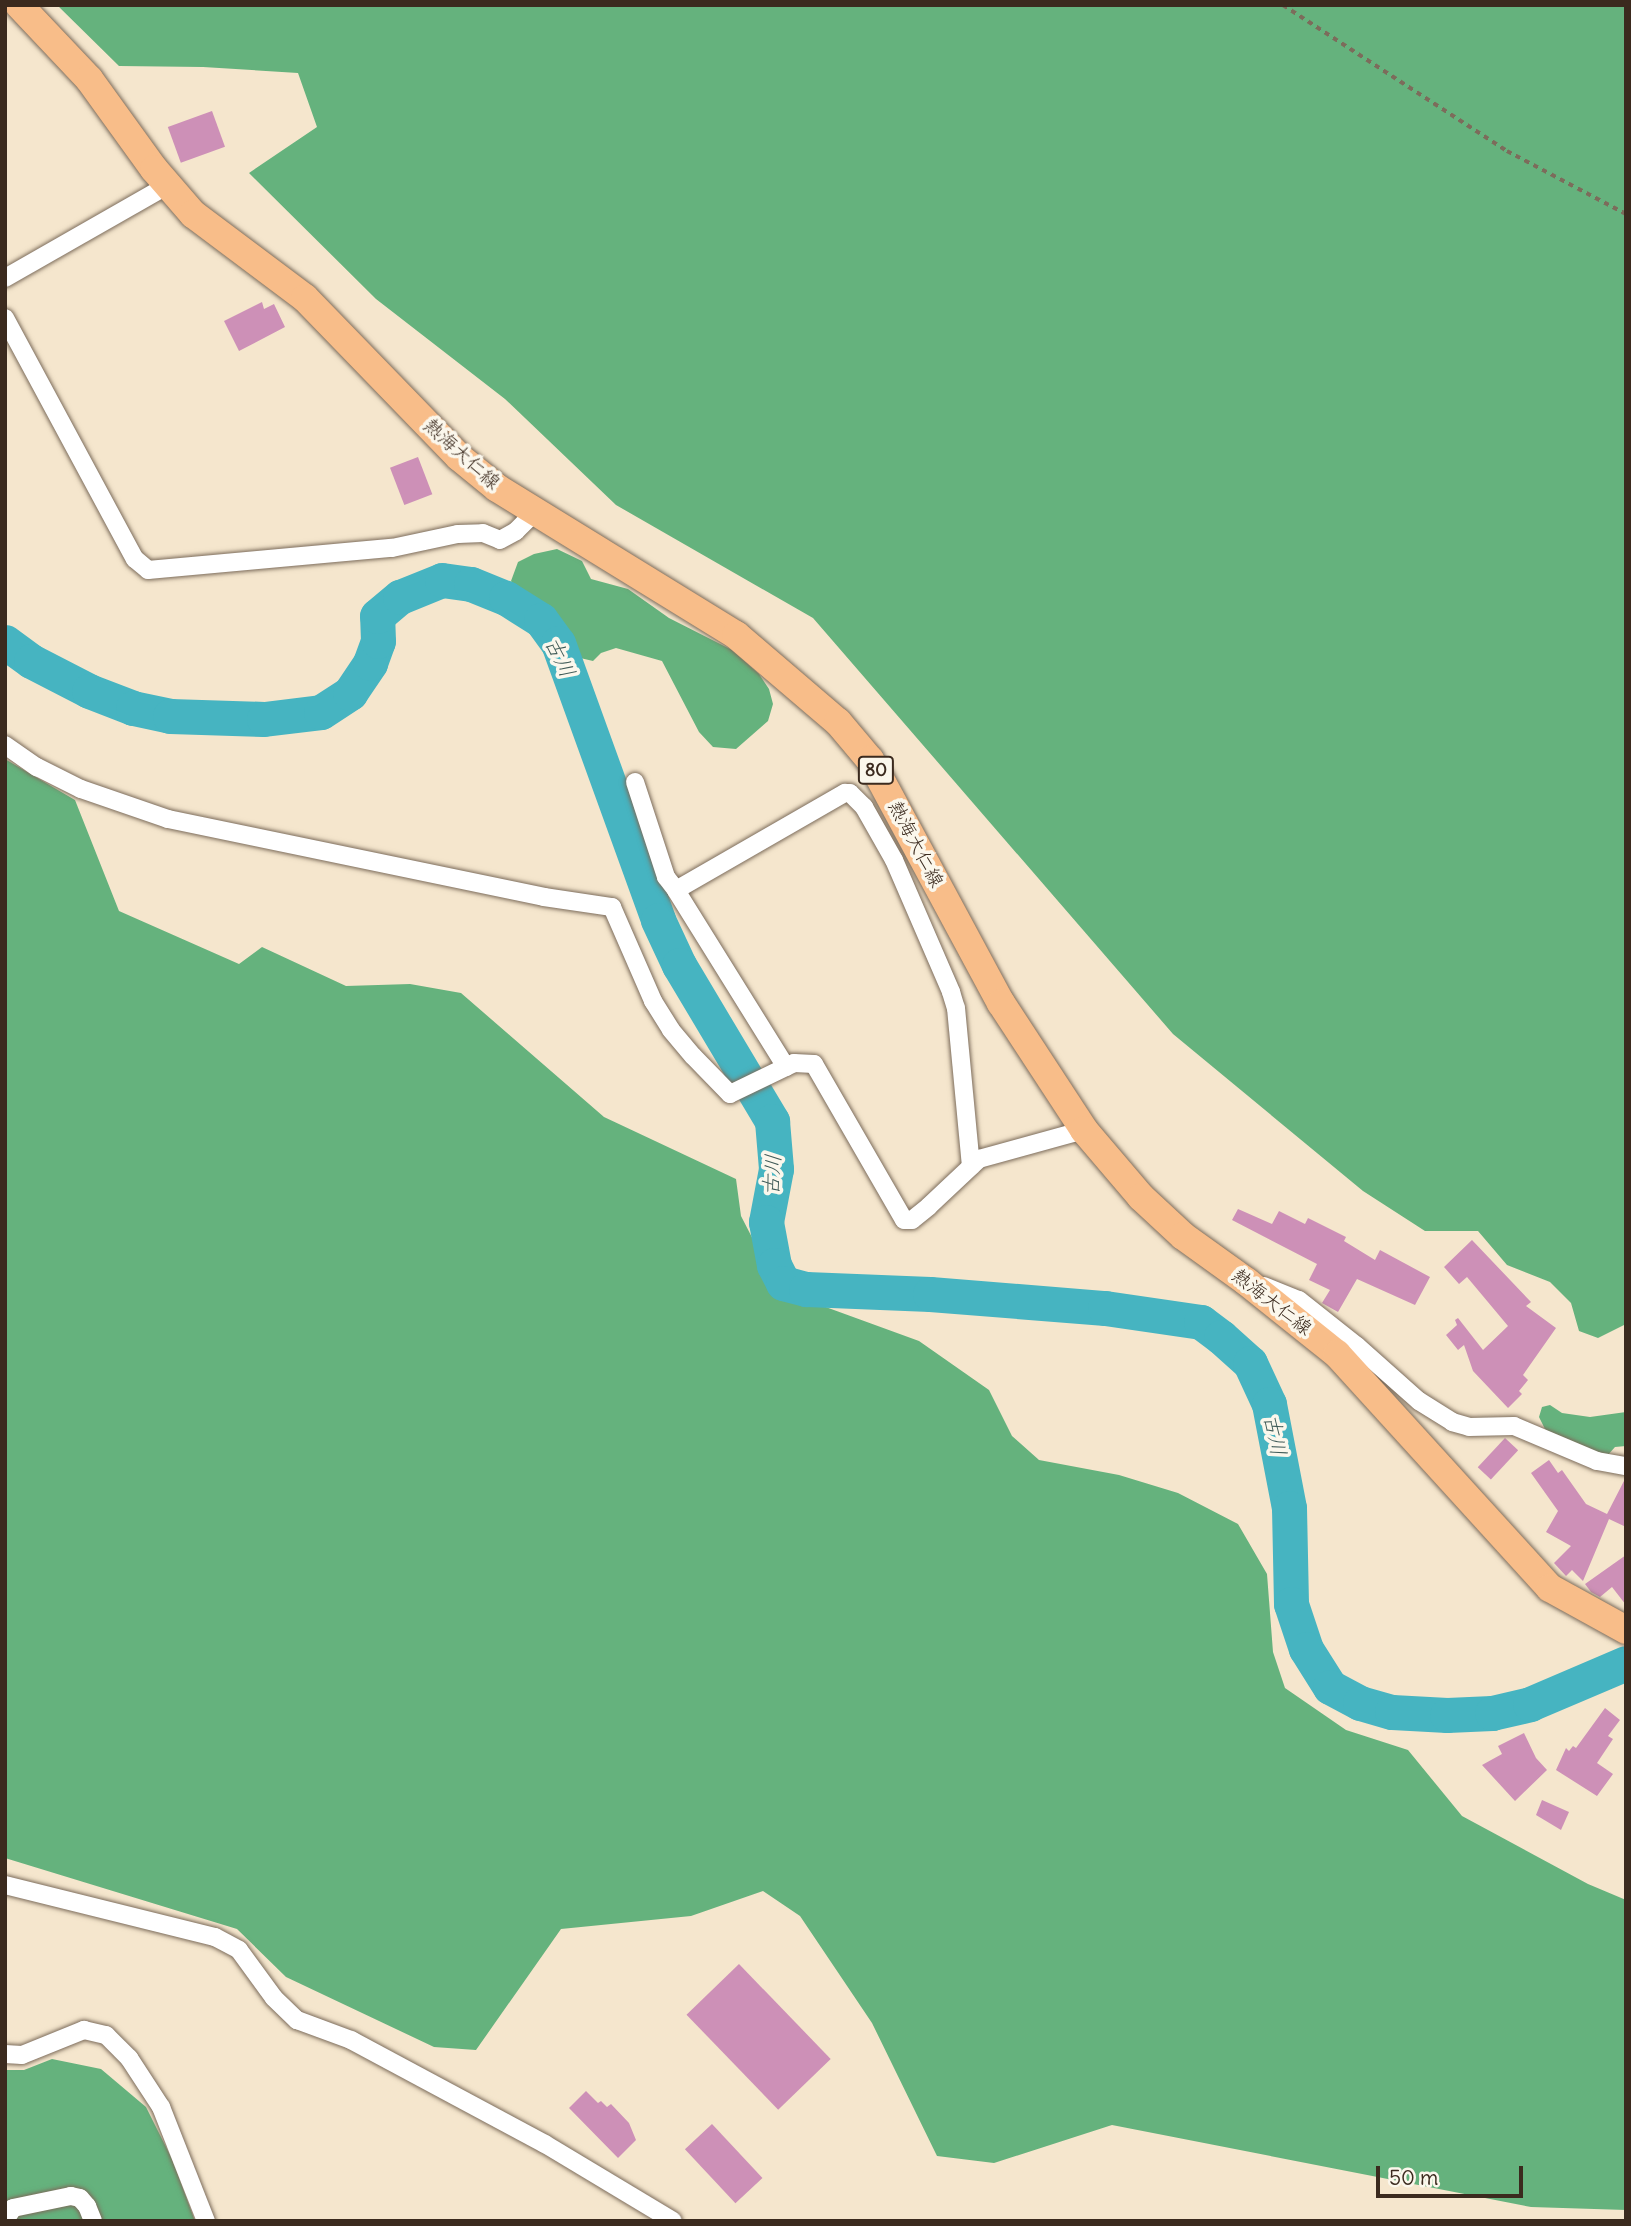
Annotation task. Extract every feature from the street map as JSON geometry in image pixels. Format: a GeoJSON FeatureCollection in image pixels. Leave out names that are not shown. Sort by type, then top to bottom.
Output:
{"type":"FeatureCollection","features":[{"type":"Feature","properties":{"kind":"main road","name":"熱海大仁線"},"geometry":{"type":"LineString","coordinates":[[19,5],[89,79],[168,185],[193,214],[225,241],[305,298],[458,457],[497,488],[736,635],[838,722],[870,760],[1001,1003],[1084,1130],[1142,1197],[1183,1236],[1247,1282],[1337,1354],[1550,1588],[1626,1630]]}},
{"type":"Feature","properties":{"kind":"street"},"geometry":{"type":"LineString","coordinates":[[5,278],[168,185]]}},
{"type":"Feature","properties":{"kind":"street"},"geometry":{"type":"LineString","coordinates":[[5,318],[135,559],[148,570],[392,548],[458,534],[483,533],[500,540],[516,531],[536,511]]}},
{"type":"Feature","properties":{"kind":"street"},"geometry":{"type":"LineString","coordinates":[[5,745],[37,767],[81,789],[168,819],[544,897],[612,906],[635,963],[670,1030],[730,1094],[794,1063],[814,1064],[904,1220],[912,1220],[971,1166],[991,1154],[1029,1147],[1084,1130]]}},
{"type":"Feature","properties":{"kind":"street"},"geometry":{"type":"LineString","coordinates":[[635,782],[666,877],[780,1070]]}},
{"type":"Feature","properties":{"kind":"street"},"geometry":{"type":"LineString","coordinates":[[676,890],[845,793],[855,795],[894,860],[927,932],[956,1008],[971,1166]]}},
{"type":"Feature","properties":{"kind":"street"},"geometry":{"type":"LineString","coordinates":[[1247,1282],[1299,1300],[1357,1346],[1419,1401],[1452,1422],[1469,1427],[1514,1426],[1588,1458],[1626,1466]]}},
{"type":"Feature","properties":{"kind":"street"},"geometry":{"type":"LineString","coordinates":[[5,1885],[215,1937],[239,1950],[274,1998],[297,2020],[351,2040],[545,2144],[673,2221]]}},
{"type":"Feature","properties":{"kind":"street"},"geometry":{"type":"LineString","coordinates":[[5,2054],[22,2055],[84,2030],[106,2035],[129,2058],[161,2107],[206,2221]]}},
{"type":"Feature","properties":{"kind":"street"},"geometry":{"type":"LineString","coordinates":[[8,2210],[71,2196],[80,2199],[87,2206],[93,2221]]}},
{"type":"Feature","properties":{"kind":"path"},"geometry":{"type":"LineString","coordinates":[[1283,5],[1507,151],[1626,215]]}},
{"type":"Feature","properties":{"kind":"green space"},"geometry":{"type":"Polygon","coordinates":[[[57,5],[1626,5],[1626,1324],[1598,1338],[1579,1331],[1571,1303],[1550,1282],[1507,1265],[1478,1231],[1425,1231],[1363,1191],[1173,1034],[813,618],[616,505],[505,399],[376,299],[249,173],[317,127],[298,73],[203,67],[119,66],[57,5]]]}},
{"type":"Feature","properties":{"kind":"green space"},"geometry":{"type":"Polygon","coordinates":[[[557,549],[582,561],[591,579],[628,589],[669,618],[732,650],[759,674],[769,689],[773,704],[768,721],[736,749],[713,747],[699,732],[662,661],[616,648],[601,653],[593,661],[576,657],[553,621],[521,597],[511,581],[518,562],[534,554],[557,549]]]}},
{"type":"Feature","properties":{"kind":"green space"},"geometry":{"type":"Polygon","coordinates":[[[5,759],[75,800],[119,911],[239,964],[262,947],[346,986],[410,984],[461,993],[604,1117],[736,1179],[741,1216],[779,1290],[919,1341],[989,1390],[1012,1436],[1039,1460],[1119,1475],[1178,1493],[1238,1524],[1267,1574],[1273,1652],[1285,1688],[1346,1730],[1408,1750],[1462,1816],[1588,1884],[1626,1900],[1626,2210],[1531,2207],[1112,2125],[994,2163],[937,2156],[872,2023],[800,1916],[763,1891],[691,1916],[561,1929],[476,2050],[434,2047],[286,1977],[237,1929],[5,1858],[5,759]]]}},
{"type":"Feature","properties":{"kind":"green space"},"geometry":{"type":"Polygon","coordinates":[[[1550,1405],[1562,1413],[1590,1417],[1626,1412],[1626,1446],[1615,1447],[1607,1456],[1546,1431],[1539,1417],[1542,1407],[1550,1405]]]}},
{"type":"Feature","properties":{"kind":"green space"},"geometry":{"type":"Polygon","coordinates":[[[52,2059],[101,2069],[146,2107],[172,2159],[195,2221],[5,2221],[5,2070],[24,2070],[52,2059]]]}},
{"type":"Feature","properties":{"kind":"building"},"geometry":{"type":"Polygon","coordinates":[[[212,111],[225,147],[181,163],[168,127],[212,111]]]}},
{"type":"Feature","properties":{"kind":"building"},"geometry":{"type":"Polygon","coordinates":[[[262,302],[264,309],[274,304],[285,327],[239,351],[224,321],[262,302]]]}},
{"type":"Feature","properties":{"kind":"building"},"geometry":{"type":"Polygon","coordinates":[[[418,457],[432,494],[404,505],[390,468],[418,457]]]}},
{"type":"Feature","properties":{"kind":"building"},"geometry":{"type":"Polygon","coordinates":[[[1238,1209],[1272,1224],[1279,1211],[1305,1224],[1308,1218],[1346,1237],[1344,1241],[1375,1260],[1380,1250],[1430,1277],[1415,1305],[1357,1279],[1338,1312],[1322,1303],[1330,1290],[1309,1280],[1317,1264],[1232,1220],[1238,1209]]]}},
{"type":"Feature","properties":{"kind":"building"},"geometry":{"type":"Polygon","coordinates":[[[1472,1240],[1531,1302],[1526,1306],[1556,1328],[1523,1375],[1528,1380],[1519,1391],[1522,1394],[1508,1408],[1473,1371],[1464,1345],[1458,1350],[1446,1335],[1457,1325],[1455,1320],[1458,1318],[1483,1350],[1508,1326],[1467,1277],[1459,1284],[1444,1267],[1472,1240]]]}},
{"type":"Feature","properties":{"kind":"building"},"geometry":{"type":"Polygon","coordinates":[[[1505,1438],[1518,1450],[1491,1480],[1478,1467],[1505,1438]]]}},
{"type":"Feature","properties":{"kind":"building"},"geometry":{"type":"Polygon","coordinates":[[[1549,1460],[1558,1473],[1562,1470],[1586,1504],[1607,1514],[1626,1477],[1626,1527],[1609,1519],[1583,1581],[1572,1570],[1566,1576],[1554,1563],[1571,1546],[1546,1532],[1558,1511],[1531,1473],[1549,1460]]]}},
{"type":"Feature","properties":{"kind":"building"},"geometry":{"type":"Polygon","coordinates":[[[1626,1555],[1626,1605],[1612,1587],[1600,1597],[1591,1592],[1585,1584],[1626,1555]]]}},
{"type":"Feature","properties":{"kind":"building"},"geometry":{"type":"Polygon","coordinates":[[[1605,1708],[1620,1720],[1608,1736],[1613,1739],[1597,1763],[1613,1774],[1597,1796],[1556,1770],[1566,1748],[1569,1751],[1573,1746],[1576,1748],[1605,1708]]]}},
{"type":"Feature","properties":{"kind":"building"},"geometry":{"type":"Polygon","coordinates":[[[1524,1733],[1536,1758],[1547,1770],[1515,1801],[1482,1765],[1502,1754],[1498,1746],[1524,1733]]]}},
{"type":"Feature","properties":{"kind":"building"},"geometry":{"type":"Polygon","coordinates":[[[1542,1800],[1569,1812],[1561,1830],[1536,1815],[1542,1800]]]}},
{"type":"Feature","properties":{"kind":"building"},"geometry":{"type":"Polygon","coordinates":[[[739,1964],[831,2059],[778,2110],[686,2015],[739,1964]]]}},
{"type":"Feature","properties":{"kind":"building"},"geometry":{"type":"Polygon","coordinates":[[[586,2091],[598,2103],[601,2101],[607,2107],[611,2104],[629,2123],[636,2140],[618,2158],[569,2108],[586,2091]]]}},
{"type":"Feature","properties":{"kind":"building"},"geometry":{"type":"Polygon","coordinates":[[[712,2124],[762,2178],[735,2203],[685,2149],[712,2124]]]}},
{"type":"Feature","properties":{"kind":"waterway","name":"古川"},"geometry":{"type":"LineString","coordinates":[[5,642],[31,661],[89,691],[133,708],[170,716],[264,719],[321,712],[350,693],[370,663],[378,641],[377,616],[400,597],[442,580],[471,584],[506,598],[541,620],[558,643],[658,920],[679,965],[772,1121],[776,1169],[766,1222],[774,1265],[783,1283],[806,1289],[930,1294],[1105,1308],[1201,1322],[1250,1363],[1269,1404],[1289,1508],[1291,1604],[1306,1649],[1330,1687],[1360,1703],[1392,1712],[1447,1715],[1492,1713],[1530,1704],[1626,1663]]}}]}
